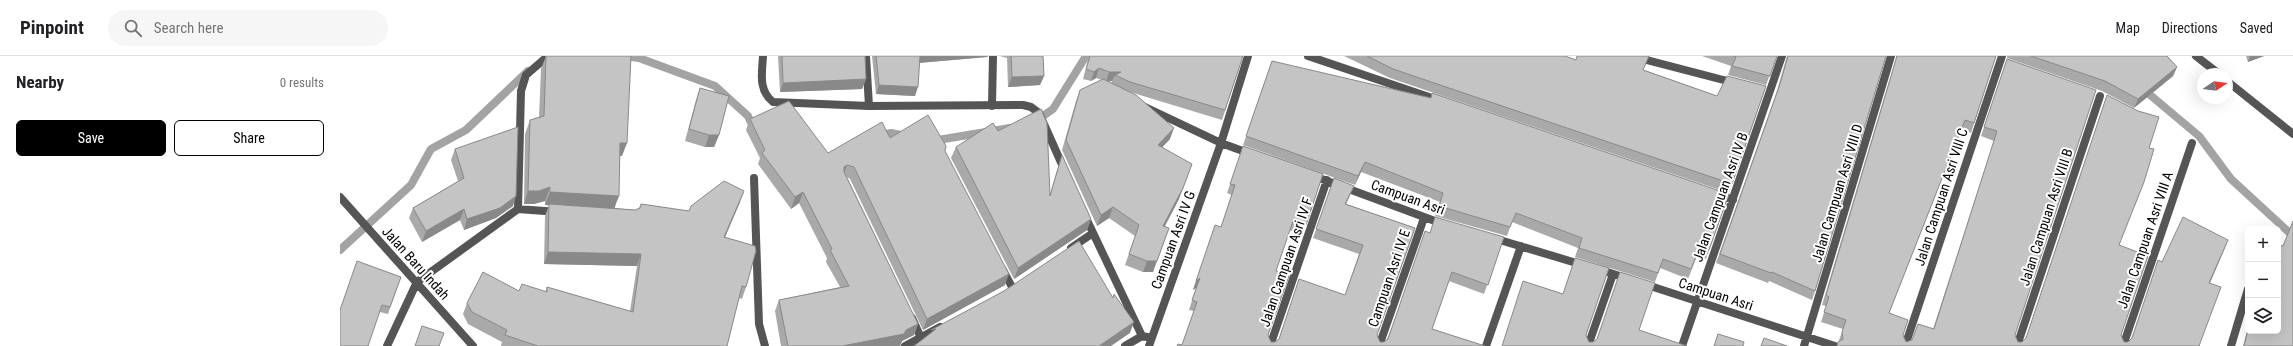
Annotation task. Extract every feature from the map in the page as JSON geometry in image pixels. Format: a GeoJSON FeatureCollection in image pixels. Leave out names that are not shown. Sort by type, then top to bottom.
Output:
{"type":"FeatureCollection","features":[{"type":"Feature","properties":{"kind":"street"},"geometry":{"type":"LineString","coordinates":[[518,209],[521,91],[526,75],[548,56]]}},
{"type":"Feature","properties":{"kind":"street"},"geometry":{"type":"LineString","coordinates":[[763,56],[762,85],[764,92],[773,102],[869,106],[1023,105],[1031,107],[1039,113],[1068,177]]}},
{"type":"Feature","properties":{"kind":"street"},"geometry":{"type":"LineString","coordinates":[[866,56],[869,106]]}},
{"type":"Feature","properties":{"kind":"street"},"geometry":{"type":"LineString","coordinates":[[992,106],[993,56]]}},
{"type":"Feature","properties":{"kind":"street","name":"Campuan Asri IV G"},"geometry":{"type":"LineString","coordinates":[[1149,346],[1221,143],[1248,56]]}},
{"type":"Feature","properties":{"kind":"street"},"geometry":{"type":"LineString","coordinates":[[1308,56],[1446,103]]}},
{"type":"Feature","properties":{"kind":"street"},"geometry":{"type":"LineString","coordinates":[[1631,56],[1741,84]]}},
{"type":"Feature","properties":{"kind":"street"},"geometry":{"type":"LineString","coordinates":[[1658,64],[1661,56]]}},
{"type":"Feature","properties":{"kind":"street","name":"Jalan Campuan Asri IV B"},"geometry":{"type":"LineString","coordinates":[[1682,346],[1696,302],[1733,200],[1768,91],[1782,56]]}},
{"type":"Feature","properties":{"kind":"street","name":"Jalan Campuan Asri VIII D"},"geometry":{"type":"LineString","coordinates":[[1804,346],[1891,56]]}},
{"type":"Feature","properties":{"kind":"street"},"geometry":{"type":"LineString","coordinates":[[2196,56],[2211,68]]}},
{"type":"Feature","properties":{"kind":"street","name":"Jalan Campuan Asri VIII C"},"geometry":{"type":"LineString","coordinates":[[1905,346],[2000,61]]}},
{"type":"Feature","properties":{"kind":"street"},"geometry":{"type":"LineString","coordinates":[[2233,86],[2293,134]]}},
{"type":"Feature","properties":{"kind":"street","name":"Jalan Campuan Asri VIII B"},"geometry":{"type":"LineString","coordinates":[[2017,346],[2099,96]]}},
{"type":"Feature","properties":{"kind":"street"},"geometry":{"type":"LineString","coordinates":[[1138,103],[1221,143],[1256,156]]}},
{"type":"Feature","properties":{"kind":"street","name":"Jalan Campuan Asri VIII A"},"geometry":{"type":"LineString","coordinates":[[2123,346],[2192,143]]}},
{"type":"Feature","properties":{"kind":"street","name":"Campuan Asri"},"geometry":{"type":"LineString","coordinates":[[1306,173],[1326,183],[1424,218],[1454,227]]}},
{"type":"Feature","properties":{"kind":"street"},"geometry":{"type":"LineString","coordinates":[[754,178],[759,324],[760,334],[765,346]]}},
{"type":"Feature","properties":{"kind":"street","name":"Jalan Campuan Asri IV F"},"geometry":{"type":"LineString","coordinates":[[1270,346],[1326,183]]}},
{"type":"Feature","properties":{"kind":"street"},"geometry":{"type":"LineString","coordinates":[[1710,192],[1733,200]]}},
{"type":"Feature","properties":{"kind":"street","name":"Jalan Baru Indah"},"geometry":{"type":"LineString","coordinates":[[340,197],[473,346]]}},
{"type":"Feature","properties":{"kind":"street"},"geometry":{"type":"LineString","coordinates":[[1080,205],[1142,336]]}},
{"type":"Feature","properties":{"kind":"street"},"geometry":{"type":"LineString","coordinates":[[387,346],[417,282],[518,209],[563,212]]}},
{"type":"Feature","properties":{"kind":"street","name":"Campuan Asri IV E"},"geometry":{"type":"LineString","coordinates":[[1379,346],[1424,218]]}},
{"type":"Feature","properties":{"kind":"street"},"geometry":{"type":"LineString","coordinates":[[1062,254],[1093,233]]}},
{"type":"Feature","properties":{"kind":"street","name":"Campuan Asri"},"geometry":{"type":"LineString","coordinates":[[1484,235],[1613,274],[1834,346]]}},
{"type":"Feature","properties":{"kind":"street"},"geometry":{"type":"LineString","coordinates":[[1486,346],[1521,246]]}},
{"type":"Feature","properties":{"kind":"street"},"geometry":{"type":"LineString","coordinates":[[1000,265],[1015,285],[1002,293]]}},
{"type":"Feature","properties":{"kind":"street"},"geometry":{"type":"LineString","coordinates":[[1588,346],[1613,274]]}},
{"type":"Feature","properties":{"kind":"street"},"geometry":{"type":"LineString","coordinates":[[2231,346],[2245,298]]}},
{"type":"Feature","properties":{"kind":"street"},"geometry":{"type":"LineString","coordinates":[[907,309],[921,338]]}},
{"type":"Feature","properties":{"kind":"street"},"geometry":{"type":"LineString","coordinates":[[905,346],[949,323]]}},
{"type":"Feature","properties":{"kind":"street"},"geometry":{"type":"LineString","coordinates":[[1125,346],[1142,336],[1152,338]]}},
{"type":"Feature","properties":{"kind":"building"},"geometry":{"type":"Polygon","coordinates":[[[546,56],[631,56],[627,143],[620,143],[619,196],[550,192],[550,187],[539,191],[528,191],[530,120],[544,116],[546,56]]]}},
{"type":"Feature","properties":{"kind":"building"},"geometry":{"type":"Polygon","coordinates":[[[782,56],[865,56],[866,79],[783,83],[782,56]]]}},
{"type":"Feature","properties":{"kind":"building"},"geometry":{"type":"Polygon","coordinates":[[[876,56],[920,56],[918,87],[879,85],[876,56]]]}},
{"type":"Feature","properties":{"kind":"building"},"geometry":{"type":"Polygon","coordinates":[[[1011,56],[1043,56],[1044,76],[1012,77],[1011,56]]]}},
{"type":"Feature","properties":{"kind":"building"},"geometry":{"type":"Polygon","coordinates":[[[1090,56],[1243,56],[1225,110],[1130,82],[1115,75],[1121,72],[1109,72],[1099,68],[1094,72],[1086,69],[1090,56]]]}},
{"type":"Feature","properties":{"kind":"building"},"geometry":{"type":"Polygon","coordinates":[[[1367,56],[1565,56],[1576,60],[1577,56],[1649,56],[1643,70],[1717,96],[1727,76],[1766,86],[1732,184],[1393,69],[1367,56]]]}},
{"type":"Feature","properties":{"kind":"building"},"geometry":{"type":"Polygon","coordinates":[[[1733,56],[1777,56],[1770,76],[1732,66],[1736,57],[1733,56]]]}},
{"type":"Feature","properties":{"kind":"building"},"geometry":{"type":"Polygon","coordinates":[[[1788,56],[1886,56],[1815,291],[1772,272],[1771,273],[1720,254],[1780,84],[1788,56]]]}},
{"type":"Feature","properties":{"kind":"building"},"geometry":{"type":"Polygon","coordinates":[[[1897,56],[1996,56],[1974,123],[1965,120],[1889,313],[1908,320],[1903,335],[1906,342],[1912,340],[1918,324],[1934,329],[1997,131],[1984,127],[2007,59],[2096,90],[2015,335],[2018,342],[2022,342],[2026,338],[2107,95],[2138,111],[2159,117],[2149,148],[2154,149],[2144,182],[2119,245],[2148,256],[2121,335],[2124,342],[2128,342],[2132,338],[2158,260],[2162,262],[2183,217],[2228,240],[2209,283],[2221,287],[2199,346],[1837,346],[1838,342],[1843,339],[1842,332],[1846,320],[1824,312],[1829,297],[1826,295],[1897,56]]]}},
{"type":"Feature","properties":{"kind":"building"},"geometry":{"type":"Polygon","coordinates":[[[2031,56],[2167,56],[2177,67],[2138,99],[2105,81],[2031,56]]]}},
{"type":"Feature","properties":{"kind":"building"},"geometry":{"type":"Polygon","coordinates":[[[1272,61],[1431,98],[1432,93],[1729,194],[1709,250],[1700,246],[1691,269],[1663,259],[1658,273],[1579,248],[1582,238],[1516,213],[1510,227],[1439,206],[1443,193],[1365,162],[1358,176],[1246,136],[1272,61]]]}},
{"type":"Feature","properties":{"kind":"building"},"geometry":{"type":"Polygon","coordinates":[[[1103,79],[1136,95],[1174,128],[1158,145],[1192,164],[1183,188],[1163,226],[1169,228],[1157,261],[1147,261],[1129,254],[1139,225],[1113,207],[1101,215],[1066,140],[1080,90],[1103,79]]]}},
{"type":"Feature","properties":{"kind":"building"},"geometry":{"type":"Polygon","coordinates":[[[700,88],[729,96],[719,135],[709,135],[689,129],[700,88]]]}},
{"type":"Feature","properties":{"kind":"building"},"geometry":{"type":"Polygon","coordinates":[[[789,101],[828,153],[882,122],[890,138],[928,115],[946,146],[945,151],[1009,274],[927,319],[854,167],[847,165],[844,167],[844,172],[918,324],[906,330],[904,334],[842,346],[788,346],[779,300],[849,286],[830,250],[832,249],[803,192],[795,197],[762,153],[765,150],[750,119],[789,101]]]}},
{"type":"Feature","properties":{"kind":"building"},"geometry":{"type":"Polygon","coordinates":[[[1041,109],[1047,123],[1050,196],[1062,155],[1091,219],[1018,268],[956,147],[993,123],[998,131],[1041,109]]]}},
{"type":"Feature","properties":{"kind":"building"},"geometry":{"type":"Polygon","coordinates":[[[518,127],[516,196],[500,208],[467,219],[464,209],[426,231],[413,208],[464,178],[455,149],[518,127]]]}},
{"type":"Feature","properties":{"kind":"building"},"geometry":{"type":"Polygon","coordinates":[[[1243,146],[1323,174],[1306,225],[1293,221],[1276,271],[1289,276],[1268,335],[1271,342],[1275,342],[1279,339],[1299,279],[1345,295],[1363,245],[1316,229],[1334,178],[1354,186],[1345,204],[1415,228],[1377,335],[1380,342],[1384,342],[1388,339],[1425,231],[1430,233],[1435,217],[1504,237],[1488,285],[1452,272],[1432,329],[1485,346],[1177,346],[1178,344],[1182,345],[1197,302],[1192,300],[1200,278],[1196,281],[1215,225],[1221,227],[1235,185],[1230,184],[1243,146]]]}},
{"type":"Feature","properties":{"kind":"building"},"geometry":{"type":"Polygon","coordinates":[[[724,181],[744,191],[724,237],[755,246],[756,251],[746,287],[742,286],[727,346],[538,346],[505,335],[507,330],[472,312],[467,303],[483,272],[519,291],[522,284],[547,292],[547,287],[633,312],[641,254],[548,252],[549,204],[635,210],[640,208],[641,204],[689,211],[691,206],[724,181]]]}},
{"type":"Feature","properties":{"kind":"building"},"geometry":{"type":"Polygon","coordinates":[[[2293,221],[2293,346],[2244,346],[2247,334],[2281,334],[2281,246],[2283,246],[2293,221]]]}},
{"type":"Feature","properties":{"kind":"building"},"geometry":{"type":"Polygon","coordinates":[[[1079,241],[1113,298],[1114,294],[1134,322],[1099,346],[914,346],[936,329],[931,330],[1004,291],[1079,241]]]}},
{"type":"Feature","properties":{"kind":"building"},"geometry":{"type":"Polygon","coordinates":[[[1575,258],[1609,268],[1586,335],[1589,342],[1593,342],[1597,339],[1620,272],[1655,283],[1639,330],[1687,346],[1502,346],[1523,281],[1563,294],[1575,258]]]}},
{"type":"Feature","properties":{"kind":"building"},"geometry":{"type":"Polygon","coordinates":[[[357,261],[401,277],[390,307],[382,305],[368,346],[340,346],[340,310],[357,261]]]}},
{"type":"Feature","properties":{"kind":"building"},"geometry":{"type":"Polygon","coordinates":[[[422,326],[444,333],[439,346],[415,346],[422,326]]]}},
{"type":"Feature","properties":{"kind":"building"},"geometry":{"type":"Polygon","coordinates":[[[1718,334],[1744,342],[1743,346],[1714,346],[1718,334]]]}},
{"type":"Feature","properties":{"kind":"building"},"geometry":{"type":"Polygon","coordinates":[[[1764,338],[1787,346],[1761,346],[1764,338]]]}},
{"type":"Feature","properties":{"kind":"waterway"},"geometry":{"type":"LineString","coordinates":[[624,56],[639,58],[715,86],[748,116],[754,129]]}},
{"type":"Feature","properties":{"kind":"waterway"},"geometry":{"type":"LineString","coordinates":[[1036,121],[1053,109],[1086,56]]}},
{"type":"Feature","properties":{"kind":"waterway"},"geometry":{"type":"LineString","coordinates":[[340,250],[411,185],[431,149],[466,130],[528,71]]}},
{"type":"Feature","properties":{"kind":"waterway"},"geometry":{"type":"LineString","coordinates":[[2143,89],[2199,136],[2231,179],[2293,236]]}},
{"type":"Feature","properties":{"kind":"waterway"},"geometry":{"type":"LineString","coordinates":[[932,141],[1010,128]]}},
{"type":"Feature","properties":{"kind":"waterway"},"geometry":{"type":"LineString","coordinates":[[878,136],[891,133],[906,136]]}}]}
